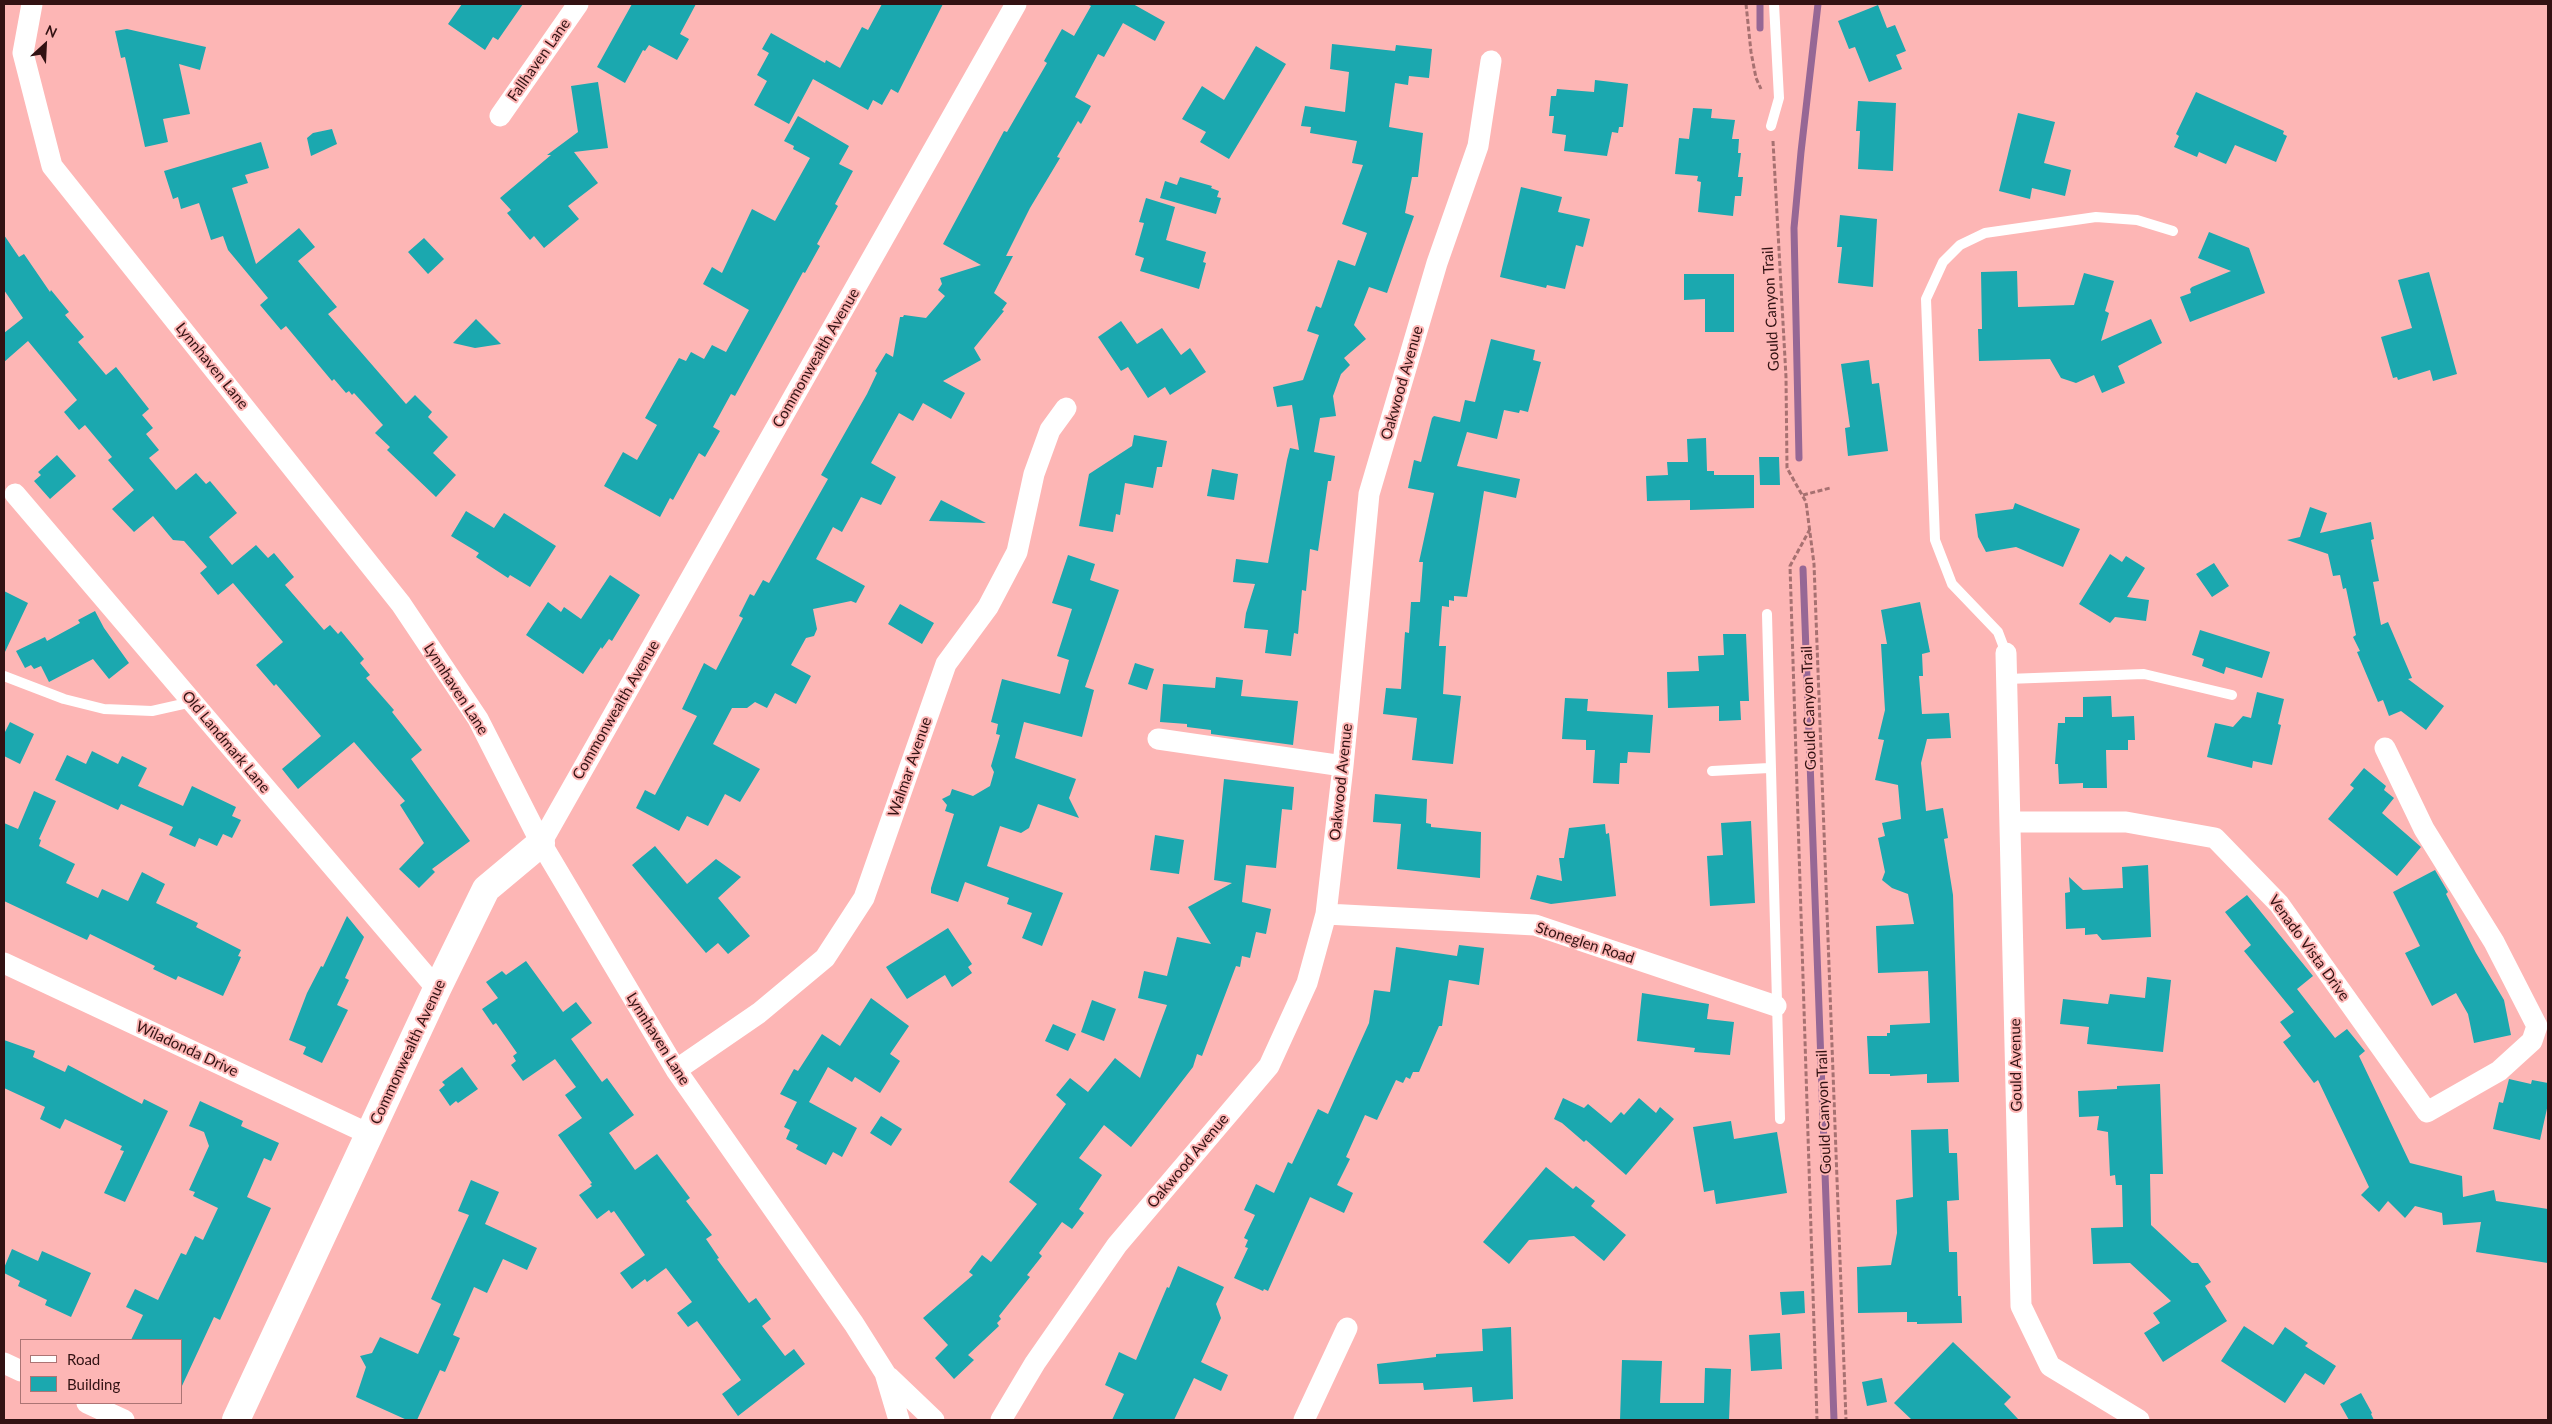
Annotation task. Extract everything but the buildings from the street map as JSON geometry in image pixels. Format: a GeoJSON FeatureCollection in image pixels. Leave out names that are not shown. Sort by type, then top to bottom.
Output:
{"type":"FeatureCollection","features":[{"type":"Feature","properties":{"kind":"street","name":"Lynnhaven Lane"},"geometry":{"type":"LineString","coordinates":[[32,4],[23,53],[52,166],[401,604],[478,719],[541,843],[676,1070],[854,1324],[885,1374],[899,1420]]}},
{"type":"Feature","properties":{"kind":"street","name":"Fallhaven Lane"},"geometry":{"type":"LineString","coordinates":[[500,116],[578,4]]}},
{"type":"Feature","properties":{"kind":"street","name":"Commonwealth Avenue"},"geometry":{"type":"LineString","coordinates":[[236,1420],[486,889],[541,843],[1016,4]]}},
{"type":"Feature","properties":{"kind":"street","name":"Oakwood Avenue"},"geometry":{"type":"LineString","coordinates":[[1001,1420],[1035,1363],[1117,1245],[1269,1066],[1307,984],[1326,914],[1370,494],[1437,263],[1478,146],[1492,61]]}},
{"type":"Feature","properties":{"kind":"street","name":"Walmar Avenue"},"geometry":{"type":"LineString","coordinates":[[676,1070],[759,1013],[825,958],[864,898],[946,664],[988,607],[1017,552],[1034,474],[1050,430],[1066,408]]}},
{"type":"Feature","properties":{"kind":"street","name":"Old Landmark Lane"},"geometry":{"type":"LineString","coordinates":[[15,494],[437,990]]}},
{"type":"Feature","properties":{"kind":"street","name":"Gould Avenue"},"geometry":{"type":"LineString","coordinates":[[2006,653],[2021,1306],[2050,1366],[2139,1420]]}},
{"type":"Feature","properties":{"kind":"street"},"geometry":{"type":"LineString","coordinates":[[1158,739],[1343,766]]}},
{"type":"Feature","properties":{"kind":"street","name":"Venado Vista Drive"},"geometry":{"type":"LineString","coordinates":[[2010,822],[2126,822],[2215,838],[2279,904],[2427,1112],[2499,1071],[2532,1041],[2537,1026],[2494,942],[2424,828],[2385,748]]}},
{"type":"Feature","properties":{"kind":"street","name":"Stoneglen Road"},"geometry":{"type":"LineString","coordinates":[[1326,914],[1535,925],[1776,1006]]}},
{"type":"Feature","properties":{"kind":"street","name":"Wiladonda Drive"},"geometry":{"type":"LineString","coordinates":[[4,963],[369,1134]]}},
{"type":"Feature","properties":{"kind":"street"},"geometry":{"type":"LineString","coordinates":[[1304,1420],[1347,1328]]}},
{"type":"Feature","properties":{"kind":"street"},"geometry":{"type":"LineString","coordinates":[[4,1363],[20,1371]]}},
{"type":"Feature","properties":{"kind":"street"},"geometry":{"type":"LineString","coordinates":[[885,1374],[919,1408],[934,1420]]}},
{"type":"Feature","properties":{"kind":"street"},"geometry":{"type":"LineString","coordinates":[[992,1420],[1012,1402]]}},
{"type":"Feature","properties":{"kind":"street"},"geometry":{"type":"LineString","coordinates":[[89,1404],[124,1420]]}},
{"type":"Feature","properties":{"kind":"lane"},"geometry":{"type":"LineString","coordinates":[[1771,126],[1779,98],[1774,4]]}},
{"type":"Feature","properties":{"kind":"lane"},"geometry":{"type":"LineString","coordinates":[[2006,653],[1998,632],[1952,584],[1935,540],[1926,299],[1943,262],[1960,245],[1985,233],[2096,217],[2137,220],[2174,231]]}},
{"type":"Feature","properties":{"kind":"lane"},"geometry":{"type":"LineString","coordinates":[[1767,614],[1780,1119]]}},
{"type":"Feature","properties":{"kind":"lane"},"geometry":{"type":"LineString","coordinates":[[2007,679],[2144,674],[2232,695]]}},
{"type":"Feature","properties":{"kind":"lane"},"geometry":{"type":"LineString","coordinates":[[4,676],[64,699],[104,709],[152,711],[192,702]]}},
{"type":"Feature","properties":{"kind":"lane"},"geometry":{"type":"LineString","coordinates":[[1712,771],[1770,768]]}},
{"type":"Feature","properties":{"kind":"path","name":"Gould Canyon Trail"},"geometry":{"type":"LineString","coordinates":[[1746,4],[1756,78],[1766,103],[1775,161],[1786,377],[1787,468],[1803,495],[1810,528],[1814,564],[1822,722],[1846,1420]]}},
{"type":"Feature","properties":{"kind":"path"},"geometry":{"type":"LineString","coordinates":[[1803,495],[1830,488]]}},
{"type":"Feature","properties":{"kind":"path"},"geometry":{"type":"LineString","coordinates":[[1810,528],[1790,566],[1817,1420]]}},
{"type":"Feature","properties":{"kind":"waterway"},"geometry":{"type":"LineString","coordinates":[[1760,4],[1760,28]]}},
{"type":"Feature","properties":{"kind":"waterway"},"geometry":{"type":"LineString","coordinates":[[1799,458],[1794,228],[1818,4]]}},
{"type":"Feature","properties":{"kind":"waterway"},"geometry":{"type":"LineString","coordinates":[[1803,569],[1834,1420]]}}]}
